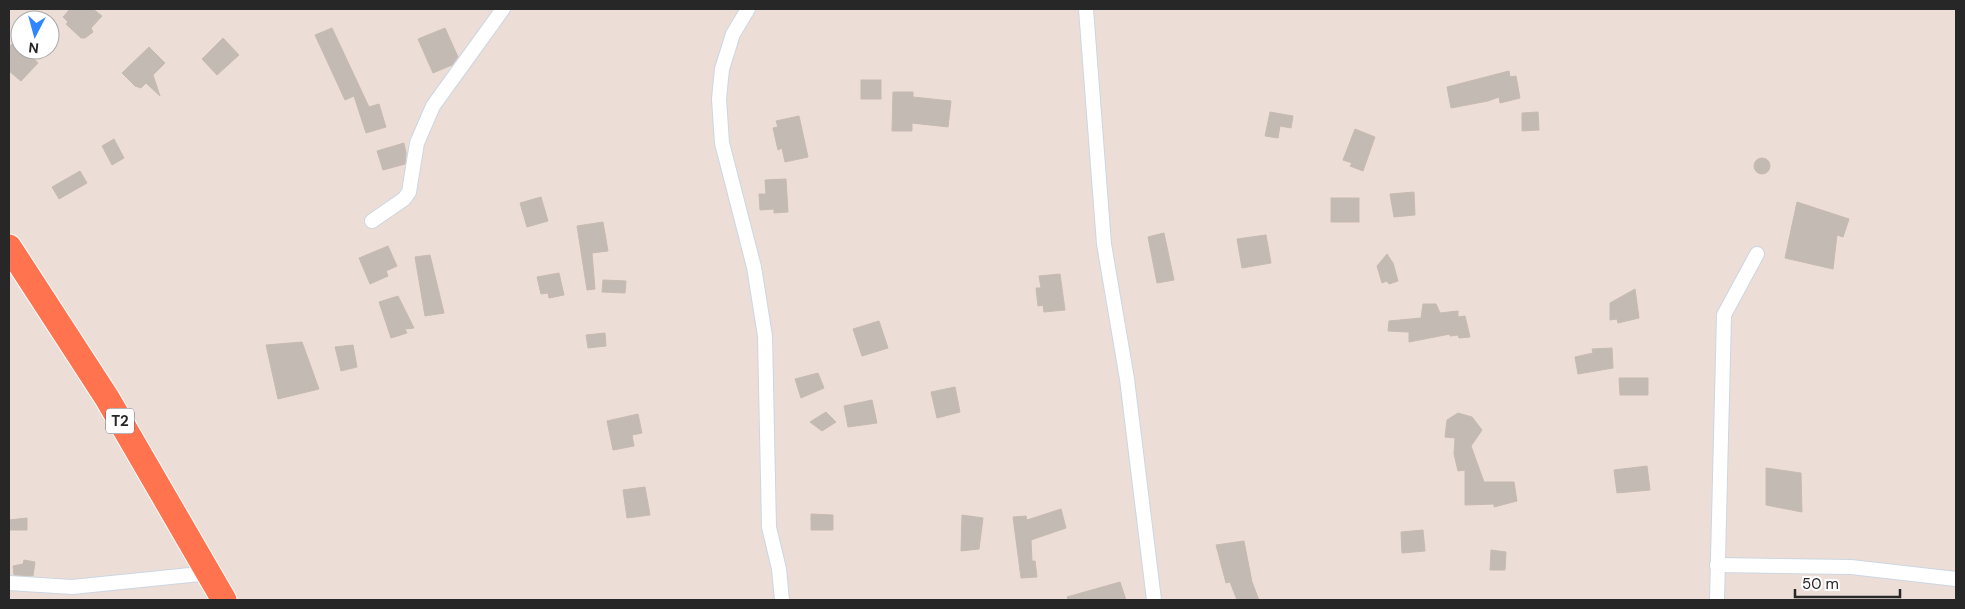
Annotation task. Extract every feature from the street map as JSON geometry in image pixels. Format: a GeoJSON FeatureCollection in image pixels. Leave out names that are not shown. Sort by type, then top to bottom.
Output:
{"type":"FeatureCollection","features":[{"type":"Feature","properties":{"kind":"highway","name":"T2"},"geometry":{"type":"LineString","coordinates":[[9,247],[107,398],[224,600]]}},
{"type":"Feature","properties":{"kind":"street"},"geometry":{"type":"LineString","coordinates":[[372,221],[404,199],[409,192],[417,143],[433,106],[503,9]]}},
{"type":"Feature","properties":{"kind":"street"},"geometry":{"type":"LineString","coordinates":[[748,9],[733,34],[725,60],[719,99],[722,143],[754,267],[765,336],[769,527],[779,569],[782,600]]}},
{"type":"Feature","properties":{"kind":"street"},"geometry":{"type":"LineString","coordinates":[[1086,9],[1104,244],[1128,379],[1154,600]]}},
{"type":"Feature","properties":{"kind":"street"},"geometry":{"type":"LineString","coordinates":[[1717,600],[1724,315],[1757,254]]}},
{"type":"Feature","properties":{"kind":"street"},"geometry":{"type":"LineString","coordinates":[[1717,565],[1851,567],[1956,579]]}},
{"type":"Feature","properties":{"kind":"street"},"geometry":{"type":"LineString","coordinates":[[9,583],[72,587],[210,573]]}},
{"type":"Feature","properties":{"kind":"building"},"geometry":{"type":"Polygon","coordinates":[[[70,9],[93,9],[102,16],[91,28],[93,32],[85,38],[81,38],[66,24],[68,22],[63,17],[70,9]]]}},
{"type":"Feature","properties":{"kind":"building"},"geometry":{"type":"Polygon","coordinates":[[[332,28],[369,107],[379,104],[386,127],[366,133],[354,96],[345,100],[315,35],[332,28]]]}},
{"type":"Feature","properties":{"kind":"building"},"geometry":{"type":"Polygon","coordinates":[[[445,28],[458,57],[452,65],[433,73],[418,39],[445,28]]]}},
{"type":"Feature","properties":{"kind":"building"},"geometry":{"type":"Polygon","coordinates":[[[223,38],[239,55],[217,75],[202,59],[223,38]]]}},
{"type":"Feature","properties":{"kind":"building"},"geometry":{"type":"Polygon","coordinates":[[[9,47],[10,60],[35,60],[38,63],[21,81],[9,71],[9,47]]]}},
{"type":"Feature","properties":{"kind":"building"},"geometry":{"type":"Polygon","coordinates":[[[149,47],[165,63],[153,75],[160,96],[146,83],[141,88],[135,86],[122,73],[149,47]]]}},
{"type":"Feature","properties":{"kind":"building"},"geometry":{"type":"Polygon","coordinates":[[[1509,71],[1510,77],[1516,76],[1520,98],[1500,103],[1499,97],[1451,108],[1447,87],[1509,71]]]}},
{"type":"Feature","properties":{"kind":"building"},"geometry":{"type":"Polygon","coordinates":[[[861,80],[881,80],[881,99],[861,99],[861,80]]]}},
{"type":"Feature","properties":{"kind":"building"},"geometry":{"type":"Polygon","coordinates":[[[893,92],[913,92],[913,97],[951,101],[948,127],[912,123],[912,131],[892,131],[893,92]]]}},
{"type":"Feature","properties":{"kind":"building"},"geometry":{"type":"Polygon","coordinates":[[[1270,112],[1293,116],[1291,128],[1280,126],[1278,138],[1265,136],[1270,112]]]}},
{"type":"Feature","properties":{"kind":"building"},"geometry":{"type":"Polygon","coordinates":[[[1538,112],[1539,130],[1522,131],[1522,113],[1538,112]]]}},
{"type":"Feature","properties":{"kind":"building"},"geometry":{"type":"Polygon","coordinates":[[[799,116],[808,157],[785,162],[782,148],[778,150],[773,128],[778,127],[776,121],[799,116]]]}},
{"type":"Feature","properties":{"kind":"building"},"geometry":{"type":"Polygon","coordinates":[[[1355,129],[1375,137],[1363,171],[1350,166],[1352,163],[1343,160],[1355,129]]]}},
{"type":"Feature","properties":{"kind":"building"},"geometry":{"type":"Polygon","coordinates":[[[114,139],[124,158],[112,165],[102,146],[114,139]]]}},
{"type":"Feature","properties":{"kind":"building"},"geometry":{"type":"Polygon","coordinates":[[[404,143],[406,153],[405,164],[383,170],[377,151],[404,143]]]}},
{"type":"Feature","properties":{"kind":"building"},"geometry":{"type":"Polygon","coordinates":[[[1762,158],[1768,160],[1770,166],[1768,172],[1762,174],[1756,172],[1754,166],[1756,160],[1762,158]]]}},
{"type":"Feature","properties":{"kind":"building"},"geometry":{"type":"Polygon","coordinates":[[[80,171],[87,183],[59,199],[52,187],[80,171]]]}},
{"type":"Feature","properties":{"kind":"building"},"geometry":{"type":"Polygon","coordinates":[[[786,179],[788,212],[774,213],[774,209],[760,210],[759,194],[766,194],[765,180],[786,179]]]}},
{"type":"Feature","properties":{"kind":"building"},"geometry":{"type":"Polygon","coordinates":[[[1414,192],[1415,215],[1394,217],[1390,194],[1414,192]]]}},
{"type":"Feature","properties":{"kind":"building"},"geometry":{"type":"Polygon","coordinates":[[[541,197],[548,221],[527,227],[520,203],[541,197]]]}},
{"type":"Feature","properties":{"kind":"building"},"geometry":{"type":"Polygon","coordinates":[[[1331,198],[1359,198],[1359,222],[1331,222],[1331,198]]]}},
{"type":"Feature","properties":{"kind":"building"},"geometry":{"type":"Polygon","coordinates":[[[1797,202],[1849,219],[1843,237],[1837,235],[1833,269],[1785,258],[1797,202]]]}},
{"type":"Feature","properties":{"kind":"building"},"geometry":{"type":"Polygon","coordinates":[[[603,222],[608,251],[592,253],[595,289],[587,290],[577,226],[603,222]]]}},
{"type":"Feature","properties":{"kind":"building"},"geometry":{"type":"Polygon","coordinates":[[[1164,233],[1174,280],[1157,283],[1148,237],[1164,233]]]}},
{"type":"Feature","properties":{"kind":"building"},"geometry":{"type":"Polygon","coordinates":[[[1266,235],[1271,263],[1242,268],[1237,239],[1266,235]]]}},
{"type":"Feature","properties":{"kind":"building"},"geometry":{"type":"Polygon","coordinates":[[[388,246],[397,266],[386,271],[388,276],[370,284],[359,258],[388,246]]]}},
{"type":"Feature","properties":{"kind":"building"},"geometry":{"type":"Polygon","coordinates":[[[1387,254],[1393,263],[1398,281],[1389,284],[1387,281],[1382,283],[1377,266],[1387,254]]]}},
{"type":"Feature","properties":{"kind":"building"},"geometry":{"type":"Polygon","coordinates":[[[430,255],[444,313],[425,316],[415,257],[430,255]]]}},
{"type":"Feature","properties":{"kind":"building"},"geometry":{"type":"Polygon","coordinates":[[[559,273],[564,295],[549,298],[548,293],[541,294],[537,277],[559,273]]]}},
{"type":"Feature","properties":{"kind":"building"},"geometry":{"type":"Polygon","coordinates":[[[1060,274],[1065,310],[1044,312],[1043,305],[1038,306],[1036,288],[1041,288],[1039,276],[1060,274]]]}},
{"type":"Feature","properties":{"kind":"building"},"geometry":{"type":"Polygon","coordinates":[[[603,280],[626,281],[625,293],[602,292],[603,280]]]}},
{"type":"Feature","properties":{"kind":"building"},"geometry":{"type":"Polygon","coordinates":[[[1635,289],[1639,318],[1618,323],[1617,319],[1610,320],[1610,303],[1635,289]]]}},
{"type":"Feature","properties":{"kind":"building"},"geometry":{"type":"Polygon","coordinates":[[[398,296],[414,328],[405,329],[407,333],[391,338],[379,302],[398,296]]]}},
{"type":"Feature","properties":{"kind":"building"},"geometry":{"type":"Polygon","coordinates":[[[1423,304],[1436,304],[1440,313],[1458,311],[1458,317],[1465,316],[1470,337],[1459,338],[1458,335],[1450,336],[1450,334],[1409,342],[1409,332],[1388,331],[1389,321],[1421,318],[1423,304]]]}},
{"type":"Feature","properties":{"kind":"building"},"geometry":{"type":"Polygon","coordinates":[[[879,321],[888,348],[862,356],[853,329],[879,321]]]}},
{"type":"Feature","properties":{"kind":"building"},"geometry":{"type":"Polygon","coordinates":[[[605,333],[606,346],[588,348],[586,335],[605,333]]]}},
{"type":"Feature","properties":{"kind":"building"},"geometry":{"type":"Polygon","coordinates":[[[302,342],[319,389],[278,399],[266,345],[302,342]]]}},
{"type":"Feature","properties":{"kind":"building"},"geometry":{"type":"Polygon","coordinates":[[[353,345],[357,367],[341,371],[335,347],[353,345]]]}},
{"type":"Feature","properties":{"kind":"building"},"geometry":{"type":"Polygon","coordinates":[[[1612,348],[1613,368],[1578,374],[1575,357],[1593,353],[1592,349],[1612,348]]]}},
{"type":"Feature","properties":{"kind":"building"},"geometry":{"type":"Polygon","coordinates":[[[818,373],[824,388],[801,398],[795,379],[818,373]]]}},
{"type":"Feature","properties":{"kind":"building"},"geometry":{"type":"Polygon","coordinates":[[[1619,378],[1648,378],[1648,395],[1620,395],[1619,378]]]}},
{"type":"Feature","properties":{"kind":"building"},"geometry":{"type":"Polygon","coordinates":[[[955,387],[960,412],[937,418],[931,392],[955,387]]]}},
{"type":"Feature","properties":{"kind":"building"},"geometry":{"type":"Polygon","coordinates":[[[872,400],[877,423],[848,427],[844,406],[872,400]]]}},
{"type":"Feature","properties":{"kind":"building"},"geometry":{"type":"Polygon","coordinates":[[[826,412],[836,422],[822,431],[810,422],[826,412]]]}},
{"type":"Feature","properties":{"kind":"building"},"geometry":{"type":"Polygon","coordinates":[[[1458,413],[1472,417],[1482,430],[1471,446],[1484,482],[1514,482],[1517,501],[1494,507],[1494,504],[1465,505],[1465,470],[1458,471],[1454,454],[1455,438],[1445,437],[1447,420],[1458,413]]]}},
{"type":"Feature","properties":{"kind":"building"},"geometry":{"type":"Polygon","coordinates":[[[638,414],[642,433],[632,435],[634,446],[613,450],[607,421],[638,414]]]}},
{"type":"Feature","properties":{"kind":"building"},"geometry":{"type":"Polygon","coordinates":[[[1647,466],[1650,490],[1617,493],[1614,470],[1647,466]]]}},
{"type":"Feature","properties":{"kind":"building"},"geometry":{"type":"Polygon","coordinates":[[[1766,468],[1801,473],[1802,512],[1766,505],[1766,468]]]}},
{"type":"Feature","properties":{"kind":"building"},"geometry":{"type":"Polygon","coordinates":[[[645,487],[650,515],[627,518],[623,490],[645,487]]]}},
{"type":"Feature","properties":{"kind":"building"},"geometry":{"type":"Polygon","coordinates":[[[1061,509],[1066,528],[1031,540],[1032,561],[1035,561],[1037,577],[1021,578],[1013,517],[1026,516],[1027,520],[1061,509]]]}},
{"type":"Feature","properties":{"kind":"building"},"geometry":{"type":"Polygon","coordinates":[[[811,514],[833,515],[833,530],[811,530],[811,514]]]}},
{"type":"Feature","properties":{"kind":"building"},"geometry":{"type":"Polygon","coordinates":[[[962,515],[983,518],[979,549],[961,551],[962,515]]]}},
{"type":"Feature","properties":{"kind":"building"},"geometry":{"type":"Polygon","coordinates":[[[27,518],[27,530],[9,530],[9,520],[27,518]]]}},
{"type":"Feature","properties":{"kind":"building"},"geometry":{"type":"Polygon","coordinates":[[[1423,530],[1425,551],[1402,553],[1401,532],[1423,530]]]}},
{"type":"Feature","properties":{"kind":"building"},"geometry":{"type":"Polygon","coordinates":[[[1244,541],[1252,582],[1259,600],[1237,600],[1230,582],[1226,583],[1216,545],[1244,541]]]}},
{"type":"Feature","properties":{"kind":"building"},"geometry":{"type":"Polygon","coordinates":[[[1491,550],[1506,552],[1505,570],[1490,570],[1491,550]]]}},
{"type":"Feature","properties":{"kind":"building"},"geometry":{"type":"Polygon","coordinates":[[[24,560],[35,562],[33,576],[14,575],[13,566],[23,564],[24,560]]]}},
{"type":"Feature","properties":{"kind":"building"},"geometry":{"type":"Polygon","coordinates":[[[1120,582],[1126,600],[1068,600],[1067,597],[1120,582]]]}}]}
